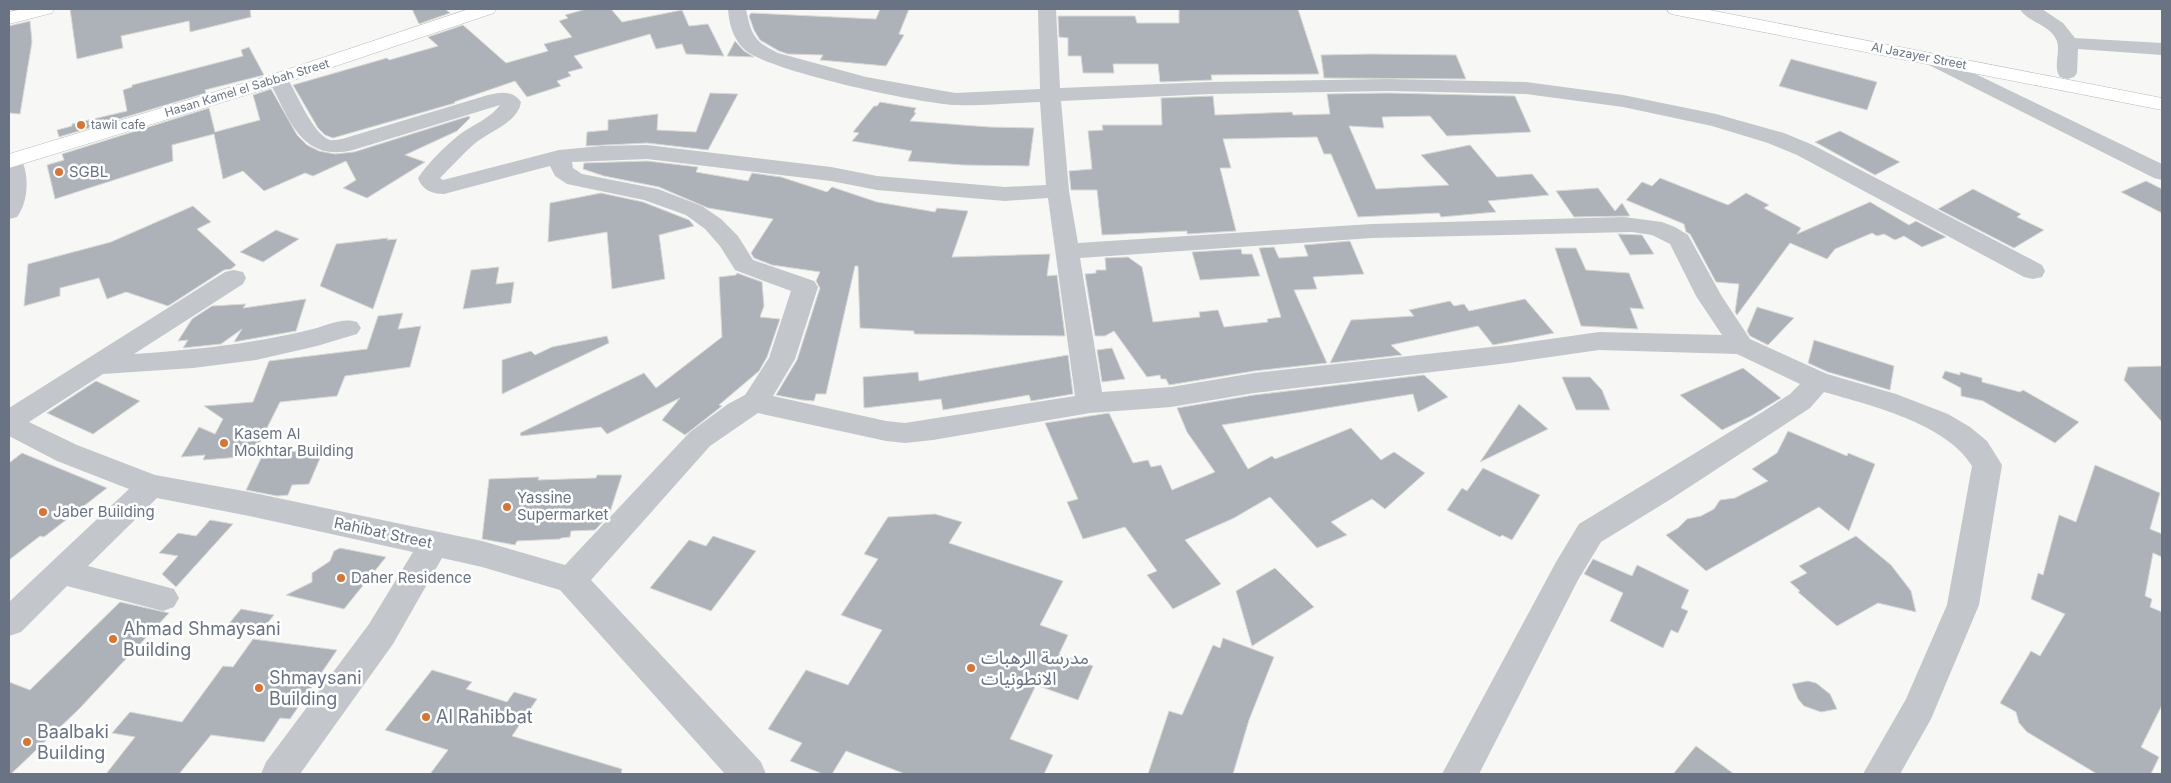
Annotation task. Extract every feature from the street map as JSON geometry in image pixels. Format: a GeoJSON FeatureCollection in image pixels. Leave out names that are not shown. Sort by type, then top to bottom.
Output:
{"type":"FeatureCollection","features":[{"type":"Feature","properties":{"kind":"main road"},"geometry":{"type":"LineString","coordinates":[[9,18],[45,9]]}},
{"type":"Feature","properties":{"kind":"main road","name":"Hasan Kamel el Sabbah Street"},"geometry":{"type":"LineString","coordinates":[[10,161],[278,79],[487,9]]}},
{"type":"Feature","properties":{"kind":"main road","name":"Al Jazayer Street"},"geometry":{"type":"LineString","coordinates":[[1676,9],[2162,104]]}},
{"type":"Feature","properties":{"kind":"main road","name":"Al Jazayer Street"},"geometry":{"type":"LineString","coordinates":[[1738,9],[2162,91]]}},
{"type":"Feature","properties":{"kind":"street"},"geometry":{"type":"LineString","coordinates":[[737,9],[742,33],[749,44],[775,58],[878,86],[926,96],[956,99],[987,99],[1210,88],[1388,85],[1526,88],[1623,101],[1716,120],[1776,138],[1862,179],[2033,271]]}},
{"type":"Feature","properties":{"kind":"street"},"geometry":{"type":"LineString","coordinates":[[1048,9],[1050,95],[1058,191],[1090,403]]}},
{"type":"Feature","properties":{"kind":"street"},"geometry":{"type":"LineString","coordinates":[[2028,9],[2053,25],[2064,36],[2068,43],[2067,73]]}},
{"type":"Feature","properties":{"kind":"street"},"geometry":{"type":"LineString","coordinates":[[2068,43],[2162,49]]}},
{"type":"Feature","properties":{"kind":"street"},"geometry":{"type":"LineString","coordinates":[[1930,58],[2162,173]]}},
{"type":"Feature","properties":{"kind":"street"},"geometry":{"type":"LineString","coordinates":[[278,79],[312,135],[321,144],[331,146],[353,142],[488,101],[503,98],[511,102],[510,108],[502,116],[466,140],[432,174],[429,178],[431,183],[438,187],[449,187],[493,173],[559,157],[601,153],[647,152],[831,174],[877,183],[1005,194],[1058,191]]}},
{"type":"Feature","properties":{"kind":"street"},"geometry":{"type":"LineString","coordinates":[[559,157],[563,171],[575,179],[664,197],[698,212],[716,225],[737,250],[744,265],[805,287],[782,359],[755,402],[738,411],[700,440],[571,580],[748,774]]}},
{"type":"Feature","properties":{"kind":"street"},"geometry":{"type":"LineString","coordinates":[[9,212],[16,188],[15,174],[10,161]]}},
{"type":"Feature","properties":{"kind":"street"},"geometry":{"type":"LineString","coordinates":[[1067,251],[1372,231],[1624,224],[1653,227],[1674,235],[1680,240],[1709,296],[1741,345]]}},
{"type":"Feature","properties":{"kind":"street"},"geometry":{"type":"LineString","coordinates":[[9,422],[234,278]]}},
{"type":"Feature","properties":{"kind":"street"},"geometry":{"type":"LineString","coordinates":[[97,365],[191,361],[245,354],[311,340],[348,328]]}},
{"type":"Feature","properties":{"kind":"street"},"geometry":{"type":"LineString","coordinates":[[755,402],[886,431],[905,433],[933,430],[1090,403],[1171,397],[1254,383],[1499,355],[1599,341],[1741,345],[1818,381],[1924,414],[1957,433],[1984,456],[1986,466],[1963,605],[1919,708],[1881,774]]}},
{"type":"Feature","properties":{"kind":"street"},"geometry":{"type":"LineString","coordinates":[[1460,774],[1567,571],[1590,533],[1660,491],[1800,401],[1818,381]]}},
{"type":"Feature","properties":{"kind":"street","name":"Rahibat Street"},"geometry":{"type":"LineString","coordinates":[[9,422],[67,454],[151,486],[240,502],[482,554],[571,580]]}},
{"type":"Feature","properties":{"kind":"street"},"geometry":{"type":"LineString","coordinates":[[9,622],[151,486]]}},
{"type":"Feature","properties":{"kind":"street"},"geometry":{"type":"LineString","coordinates":[[279,774],[381,634],[434,544]]}},
{"type":"Feature","properties":{"kind":"street"},"geometry":{"type":"LineString","coordinates":[[61,572],[163,598]]}},
{"type":"Feature","properties":{"kind":"building"},"geometry":{"type":"Polygon","coordinates":[[[70,9],[250,9],[251,17],[190,32],[189,21],[121,36],[123,48],[77,59],[70,9]]]}},
{"type":"Feature","properties":{"kind":"building"},"geometry":{"type":"Polygon","coordinates":[[[412,9],[445,9],[450,13],[419,24],[412,9]]]}},
{"type":"Feature","properties":{"kind":"building"},"geometry":{"type":"Polygon","coordinates":[[[586,9],[611,9],[622,22],[682,10],[689,26],[708,24],[724,56],[686,54],[682,44],[656,49],[650,34],[574,56],[583,68],[568,72],[571,76],[557,81],[561,86],[527,97],[515,81],[455,103],[333,138],[325,135],[318,128],[293,85],[387,58],[389,60],[438,46],[428,37],[463,25],[506,63],[548,51],[544,44],[572,37],[559,21],[568,18],[565,15],[586,9]]]}},
{"type":"Feature","properties":{"kind":"building"},"geometry":{"type":"Polygon","coordinates":[[[880,9],[909,9],[899,34],[904,35],[886,66],[820,60],[823,55],[788,54],[779,51],[760,40],[749,16],[751,13],[876,19],[880,9]]]}},
{"type":"Feature","properties":{"kind":"building"},"geometry":{"type":"Polygon","coordinates":[[[1179,9],[1298,9],[1319,74],[1211,75],[1212,80],[1160,82],[1158,64],[1113,64],[1114,73],[1083,73],[1081,56],[1068,56],[1068,38],[1059,37],[1058,16],[1135,16],[1137,23],[1179,23],[1179,9]]]}},
{"type":"Feature","properties":{"kind":"building"},"geometry":{"type":"Polygon","coordinates":[[[30,21],[32,42],[20,114],[9,113],[9,26],[30,21]]]}},
{"type":"Feature","properties":{"kind":"building"},"geometry":{"type":"Polygon","coordinates":[[[735,41],[744,51],[754,57],[727,56],[735,41]]]}},
{"type":"Feature","properties":{"kind":"building"},"geometry":{"type":"Polygon","coordinates":[[[249,47],[264,75],[205,90],[206,93],[59,137],[57,130],[72,126],[72,124],[127,111],[123,90],[132,87],[132,85],[243,56],[241,50],[249,47]]]}},
{"type":"Feature","properties":{"kind":"building"},"geometry":{"type":"Polygon","coordinates":[[[1321,55],[1456,55],[1466,79],[1324,78],[1321,55]]]}},
{"type":"Feature","properties":{"kind":"building"},"geometry":{"type":"Polygon","coordinates":[[[1791,59],[1877,82],[1867,110],[1779,86],[1791,59]]]}},
{"type":"Feature","properties":{"kind":"building"},"geometry":{"type":"Polygon","coordinates":[[[271,89],[297,135],[307,145],[319,151],[335,154],[354,152],[469,116],[470,118],[457,131],[405,155],[425,162],[367,198],[343,188],[356,180],[346,161],[313,176],[305,173],[264,191],[243,171],[223,179],[214,134],[172,145],[173,161],[55,199],[47,165],[64,160],[62,154],[209,108],[215,132],[260,120],[253,95],[271,89]]]}},
{"type":"Feature","properties":{"kind":"building"},"geometry":{"type":"Polygon","coordinates":[[[710,93],[738,94],[708,150],[647,143],[586,146],[587,132],[608,130],[608,120],[658,114],[657,130],[696,132],[710,93]]]}},
{"type":"Feature","properties":{"kind":"building"},"geometry":{"type":"Polygon","coordinates":[[[1388,93],[1515,96],[1531,132],[1447,136],[1430,116],[1382,117],[1384,128],[1349,126],[1376,189],[1449,185],[1421,155],[1470,145],[1497,177],[1532,174],[1549,195],[1488,201],[1496,212],[1441,217],[1439,213],[1358,217],[1331,154],[1324,154],[1317,137],[1223,139],[1231,168],[1220,168],[1236,231],[1187,234],[1187,231],[1102,235],[1097,190],[1071,190],[1069,171],[1092,169],[1088,131],[1103,130],[1102,125],[1162,125],[1161,98],[1213,96],[1215,115],[1292,112],[1293,115],[1330,114],[1327,94],[1388,93]]]}},
{"type":"Feature","properties":{"kind":"building"},"geometry":{"type":"Polygon","coordinates":[[[880,102],[916,108],[914,112],[916,113],[910,121],[989,127],[1034,128],[1029,166],[963,165],[908,161],[912,151],[852,141],[859,133],[853,132],[874,106],[877,106],[880,102]]]}},
{"type":"Feature","properties":{"kind":"building"},"geometry":{"type":"Polygon","coordinates":[[[1840,131],[1900,162],[1875,175],[1815,142],[1840,131]]]}},
{"type":"Feature","properties":{"kind":"building"},"geometry":{"type":"Polygon","coordinates":[[[647,161],[698,167],[696,172],[748,181],[752,173],[781,177],[827,192],[832,187],[877,202],[935,212],[937,208],[968,211],[952,257],[1050,254],[1047,276],[1057,275],[1065,336],[914,334],[914,331],[860,328],[858,266],[855,266],[826,394],[816,394],[814,401],[776,395],[797,360],[820,288],[816,281],[820,272],[772,265],[754,258],[751,253],[773,219],[708,208],[659,187],[604,176],[583,169],[584,163],[647,161]]]}},
{"type":"Feature","properties":{"kind":"building"},"geometry":{"type":"Polygon","coordinates":[[[1660,178],[1728,205],[1746,193],[1769,205],[1764,208],[1801,228],[1797,234],[1870,202],[1909,225],[1916,221],[1946,237],[1922,247],[1904,236],[1895,240],[1884,234],[1877,236],[1872,233],[1835,249],[1827,259],[1790,243],[1737,315],[1735,312],[1739,284],[1716,282],[1690,234],[1686,232],[1684,224],[1626,200],[1642,182],[1652,186],[1660,178]]]}},
{"type":"Feature","properties":{"kind":"building"},"geometry":{"type":"Polygon","coordinates":[[[2146,181],[2162,189],[2162,213],[2121,192],[2146,181]]]}},
{"type":"Feature","properties":{"kind":"building"},"geometry":{"type":"Polygon","coordinates":[[[1598,188],[1615,211],[1622,203],[1630,216],[1574,217],[1556,191],[1598,188]]]}},
{"type":"Feature","properties":{"kind":"building"},"geometry":{"type":"Polygon","coordinates":[[[1973,189],[2021,214],[2017,217],[2044,230],[2014,248],[1938,209],[1973,189]]]}},
{"type":"Feature","properties":{"kind":"building"},"geometry":{"type":"Polygon","coordinates":[[[601,193],[643,202],[689,220],[694,226],[659,235],[665,279],[612,289],[607,232],[548,242],[550,203],[601,193]]]}},
{"type":"Feature","properties":{"kind":"building"},"geometry":{"type":"Polygon","coordinates":[[[193,206],[211,222],[197,229],[236,265],[231,269],[224,270],[168,306],[126,292],[107,299],[99,278],[60,288],[60,296],[24,306],[28,264],[111,242],[193,206]]]}},
{"type":"Feature","properties":{"kind":"building"},"geometry":{"type":"Polygon","coordinates":[[[276,230],[299,239],[263,262],[240,252],[276,230]]]}},
{"type":"Feature","properties":{"kind":"building"},"geometry":{"type":"Polygon","coordinates":[[[1618,234],[1642,235],[1654,254],[1630,255],[1618,234]]]}},
{"type":"Feature","properties":{"kind":"building"},"geometry":{"type":"Polygon","coordinates":[[[388,238],[387,240],[397,239],[373,309],[320,286],[336,244],[388,238]]]}},
{"type":"Feature","properties":{"kind":"building"},"geometry":{"type":"Polygon","coordinates":[[[1350,241],[1364,274],[1313,277],[1317,289],[1294,290],[1327,363],[1254,371],[1169,385],[1166,379],[1161,379],[1160,375],[1147,377],[1114,331],[1105,336],[1095,336],[1085,274],[1096,273],[1096,270],[1106,270],[1105,258],[1128,257],[1142,267],[1153,322],[1200,317],[1199,312],[1218,310],[1224,327],[1268,322],[1267,319],[1281,317],[1259,248],[1274,247],[1279,258],[1308,256],[1304,245],[1350,241]]]}},
{"type":"Feature","properties":{"kind":"building"},"geometry":{"type":"Polygon","coordinates":[[[1555,248],[1576,248],[1586,270],[1629,273],[1644,309],[1630,308],[1638,329],[1581,326],[1555,248]]]}},
{"type":"Feature","properties":{"kind":"building"},"geometry":{"type":"Polygon","coordinates":[[[1241,249],[1242,254],[1252,254],[1260,276],[1200,280],[1192,252],[1241,249]]]}},
{"type":"Feature","properties":{"kind":"building"},"geometry":{"type":"Polygon","coordinates":[[[499,267],[496,284],[514,282],[511,303],[463,309],[471,270],[499,267]]]}},
{"type":"Feature","properties":{"kind":"building"},"geometry":{"type":"Polygon","coordinates":[[[737,273],[762,282],[764,306],[760,317],[780,319],[767,357],[759,371],[719,405],[722,406],[685,435],[662,420],[680,398],[607,434],[601,427],[521,436],[520,433],[644,373],[656,388],[722,337],[719,277],[736,275],[737,273]]]}},
{"type":"Feature","properties":{"kind":"building"},"geometry":{"type":"Polygon","coordinates":[[[306,299],[296,331],[234,342],[242,329],[221,344],[183,348],[188,340],[178,341],[192,319],[212,306],[246,304],[243,308],[306,299]]]}},
{"type":"Feature","properties":{"kind":"building"},"geometry":{"type":"Polygon","coordinates":[[[1525,299],[1554,333],[1493,345],[1478,326],[1391,345],[1402,355],[1330,363],[1351,320],[1414,316],[1409,310],[1450,301],[1454,306],[1464,304],[1469,311],[1525,299]]]}},
{"type":"Feature","properties":{"kind":"building"},"geometry":{"type":"Polygon","coordinates":[[[1757,307],[1794,318],[1768,345],[1750,336],[1747,331],[1757,307]]]}},
{"type":"Feature","properties":{"kind":"building"},"geometry":{"type":"Polygon","coordinates":[[[403,313],[398,329],[421,326],[410,367],[345,376],[337,396],[280,402],[253,456],[203,460],[205,455],[181,457],[199,427],[215,434],[223,419],[204,406],[253,402],[269,361],[367,349],[378,316],[403,313]]]}},
{"type":"Feature","properties":{"kind":"building"},"geometry":{"type":"Polygon","coordinates":[[[607,336],[609,343],[502,394],[502,360],[531,351],[535,355],[552,347],[607,336]]]}},
{"type":"Feature","properties":{"kind":"building"},"geometry":{"type":"Polygon","coordinates":[[[1814,340],[1894,366],[1890,390],[1828,372],[1808,363],[1814,340]]]}},
{"type":"Feature","properties":{"kind":"building"},"geometry":{"type":"Polygon","coordinates":[[[1112,348],[1125,379],[1102,382],[1097,350],[1112,348]]]}},
{"type":"Feature","properties":{"kind":"building"},"geometry":{"type":"Polygon","coordinates":[[[1068,355],[1073,394],[1031,401],[1029,395],[943,410],[941,399],[864,408],[863,377],[918,372],[919,381],[1068,355]]]}},
{"type":"Feature","properties":{"kind":"building"},"geometry":{"type":"Polygon","coordinates":[[[2162,366],[2162,422],[2124,380],[2128,367],[2162,366]]]}},
{"type":"Feature","properties":{"kind":"building"},"geometry":{"type":"Polygon","coordinates":[[[1743,368],[1781,398],[1751,416],[1722,430],[1680,395],[1743,368]]]}},
{"type":"Feature","properties":{"kind":"building"},"geometry":{"type":"Polygon","coordinates":[[[1945,371],[1960,375],[1960,372],[1982,378],[1982,382],[2020,392],[2023,390],[2079,422],[2055,443],[1983,401],[1961,396],[1961,388],[1942,378],[1945,371]]]}},
{"type":"Feature","properties":{"kind":"building"},"geometry":{"type":"Polygon","coordinates":[[[1424,375],[1448,397],[1418,412],[1413,394],[1222,425],[1248,469],[1272,456],[1275,459],[1351,428],[1381,460],[1394,452],[1425,473],[1385,509],[1372,499],[1331,522],[1347,535],[1317,548],[1270,497],[1234,518],[1185,540],[1221,584],[1173,609],[1147,575],[1157,571],[1125,527],[1083,539],[1067,502],[1078,499],[1045,423],[1109,413],[1133,463],[1148,460],[1151,467],[1161,465],[1172,490],[1215,472],[1187,432],[1177,408],[1254,395],[1424,375]]]}},
{"type":"Feature","properties":{"kind":"building"},"geometry":{"type":"Polygon","coordinates":[[[1562,377],[1590,377],[1602,390],[1610,410],[1576,410],[1562,377]]]}},
{"type":"Feature","properties":{"kind":"building"},"geometry":{"type":"Polygon","coordinates":[[[96,381],[140,401],[93,434],[47,413],[96,381]]]}},
{"type":"Feature","properties":{"kind":"building"},"geometry":{"type":"Polygon","coordinates":[[[1519,404],[1548,429],[1480,462],[1519,404]]]}},
{"type":"Feature","properties":{"kind":"building"},"geometry":{"type":"Polygon","coordinates":[[[1788,431],[1847,456],[1848,453],[1875,464],[1849,531],[1819,507],[1706,571],[1666,535],[1678,528],[1687,519],[1701,516],[1714,509],[1720,500],[1735,498],[1768,481],[1752,469],[1777,453],[1788,431]]]}},
{"type":"Feature","properties":{"kind":"building"},"geometry":{"type":"Polygon","coordinates":[[[324,449],[309,484],[292,485],[288,495],[277,496],[246,490],[263,454],[324,449]]]}},
{"type":"Feature","properties":{"kind":"building","name":"Jaber Building"},"geometry":{"type":"Polygon","coordinates":[[[22,453],[107,488],[44,537],[40,536],[9,560],[9,463],[22,453]]]}},
{"type":"Feature","properties":{"kind":"building"},"geometry":{"type":"Polygon","coordinates":[[[2095,465],[2160,493],[2150,529],[2162,534],[2162,557],[2153,553],[2145,596],[2152,599],[2150,607],[2162,612],[2162,705],[2141,747],[2159,757],[2151,774],[2097,774],[2027,732],[2019,723],[2016,712],[2000,703],[2031,651],[2040,656],[2065,614],[2031,599],[2038,573],[2043,575],[2059,515],[2076,522],[2095,465]]]}},
{"type":"Feature","properties":{"kind":"building"},"geometry":{"type":"Polygon","coordinates":[[[1483,468],[1540,495],[1512,540],[1502,535],[1500,537],[1447,510],[1462,488],[1467,491],[1483,468]]]}},
{"type":"Feature","properties":{"kind":"building"},"geometry":{"type":"Polygon","coordinates":[[[597,475],[622,475],[609,515],[595,530],[571,531],[570,537],[560,539],[517,541],[515,545],[482,539],[489,479],[539,477],[538,480],[596,478],[597,475]]]}},
{"type":"Feature","properties":{"kind":"building"},"geometry":{"type":"Polygon","coordinates":[[[935,514],[962,522],[949,543],[1063,581],[1040,625],[1068,635],[1059,654],[1093,666],[1078,700],[1036,685],[1010,739],[1053,755],[1044,774],[905,774],[846,751],[832,774],[823,774],[790,761],[802,743],[768,729],[806,670],[848,685],[882,630],[841,615],[878,559],[864,554],[888,517],[935,514]]]}},
{"type":"Feature","properties":{"kind":"building"},"geometry":{"type":"Polygon","coordinates":[[[210,520],[233,524],[176,587],[162,574],[178,556],[159,553],[178,533],[196,536],[210,520]]]}},
{"type":"Feature","properties":{"kind":"building"},"geometry":{"type":"Polygon","coordinates":[[[713,536],[756,551],[711,611],[650,588],[689,540],[706,546],[713,536]]]}},
{"type":"Feature","properties":{"kind":"building"},"geometry":{"type":"Polygon","coordinates":[[[1856,536],[1891,565],[1911,591],[1916,612],[1878,603],[1837,626],[1798,592],[1800,591],[1790,582],[1807,573],[1799,566],[1856,536]]]}},
{"type":"Feature","properties":{"kind":"building","name":"Daher Residence"},"geometry":{"type":"Polygon","coordinates":[[[340,548],[386,557],[344,609],[286,595],[312,582],[312,573],[330,561],[334,551],[340,548]]]}},
{"type":"Feature","properties":{"kind":"building"},"geometry":{"type":"Polygon","coordinates":[[[1593,559],[1632,576],[1637,565],[1689,590],[1681,608],[1688,611],[1678,633],[1671,630],[1663,648],[1610,621],[1623,593],[1584,574],[1593,559]]]}},
{"type":"Feature","properties":{"kind":"building"},"geometry":{"type":"Polygon","coordinates":[[[1275,568],[1314,607],[1252,646],[1236,591],[1275,568]]]}},
{"type":"Feature","properties":{"kind":"building"},"geometry":{"type":"Polygon","coordinates":[[[120,602],[169,613],[79,709],[9,774],[9,682],[30,690],[120,602]]]}},
{"type":"Feature","properties":{"kind":"building"},"geometry":{"type":"Polygon","coordinates":[[[241,609],[274,615],[260,632],[227,626],[241,609]]]}},
{"type":"Feature","properties":{"kind":"building"},"geometry":{"type":"Polygon","coordinates":[[[1223,638],[1274,657],[1249,720],[1233,774],[1148,774],[1169,711],[1182,715],[1213,645],[1220,648],[1223,638]]]}},
{"type":"Feature","properties":{"kind":"building","name":"Shmaysani Building"},"geometry":{"type":"Polygon","coordinates":[[[253,639],[337,650],[290,719],[280,718],[264,742],[211,735],[179,774],[106,774],[135,737],[112,733],[130,712],[182,722],[223,666],[233,667],[253,639]]]}},
{"type":"Feature","properties":{"kind":"building"},"geometry":{"type":"Polygon","coordinates":[[[432,670],[472,682],[466,689],[507,702],[514,692],[537,699],[512,736],[622,769],[621,774],[430,774],[448,750],[385,730],[432,670]]]}},
{"type":"Feature","properties":{"kind":"building"},"geometry":{"type":"Polygon","coordinates":[[[1808,681],[1816,683],[1830,694],[1837,709],[1821,712],[1804,706],[1798,699],[1792,684],[1808,681]]]}},
{"type":"Feature","properties":{"kind":"building"},"geometry":{"type":"Polygon","coordinates":[[[1696,746],[1734,774],[1673,774],[1696,746]]]}},
{"type":"Feature","properties":{"kind":"place","name":"tawil cafe"},"geometry":{"type":"Point","coordinates":[81,125]}},
{"type":"Feature","properties":{"kind":"place","name":"SGBL"},"geometry":{"type":"Point","coordinates":[59,172]}},
{"type":"Feature","properties":{"kind":"place","name":"Kasem Al Mokhtar Building"},"geometry":{"type":"Point","coordinates":[224,443]}},
{"type":"Feature","properties":{"kind":"place","name":"Yassine Supermarket"},"geometry":{"type":"Point","coordinates":[507,507]}},
{"type":"Feature","properties":{"kind":"place","name":"Jaber Building"},"geometry":{"type":"Point","coordinates":[43,512]}},
{"type":"Feature","properties":{"kind":"place","name":"Daher Residence"},"geometry":{"type":"Point","coordinates":[341,578]}},
{"type":"Feature","properties":{"kind":"place","name":"Ahmad Shmaysani Building"},"geometry":{"type":"Point","coordinates":[113,639]}},
{"type":"Feature","properties":{"kind":"place","name":"مدرسة الرهبات الانطونيات"},"geometry":{"type":"Point","coordinates":[971,668]}},
{"type":"Feature","properties":{"kind":"place","name":"Shmaysani Building"},"geometry":{"type":"Point","coordinates":[259,688]}},
{"type":"Feature","properties":{"kind":"place","name":"Al Rahibbat"},"geometry":{"type":"Point","coordinates":[426,717]}},
{"type":"Feature","properties":{"kind":"place","name":"Baalbaki Building"},"geometry":{"type":"Point","coordinates":[27,742]}}]}
